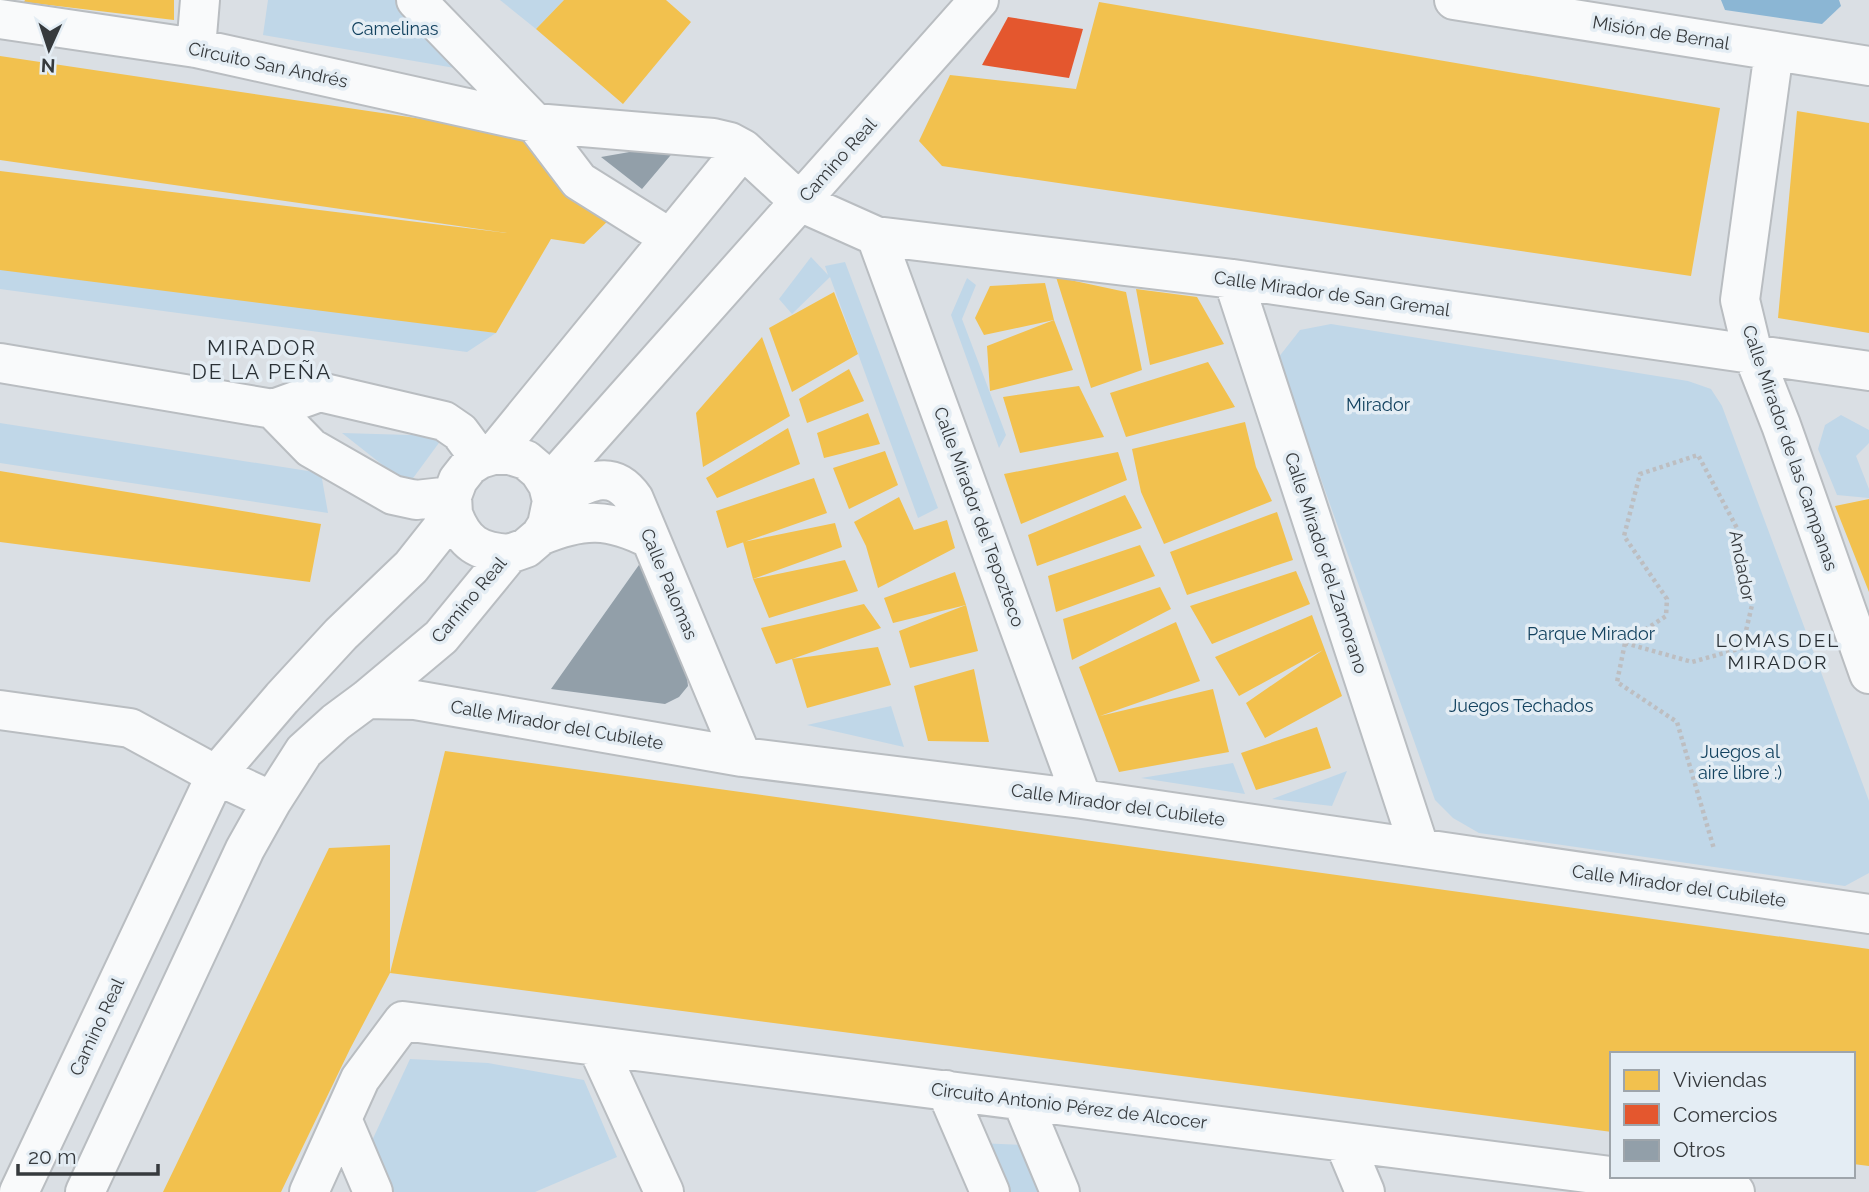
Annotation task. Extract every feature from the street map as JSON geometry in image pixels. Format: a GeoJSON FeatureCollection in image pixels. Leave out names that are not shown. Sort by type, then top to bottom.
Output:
{"type":"FeatureCollection","features":[{"type":"Feature","properties":{"kind":"street"},"geometry":{"type":"LineString","coordinates":[[196,48],[200,0]]}},
{"type":"Feature","properties":{"kind":"street"},"geometry":{"type":"LineString","coordinates":[[416,0],[535,123],[579,181],[670,238]]}},
{"type":"Feature","properties":{"kind":"street","name":"Camino Real"},"geometry":{"type":"LineString","coordinates":[[85,1192],[246,849],[303,751],[441,637],[800,202],[979,0]]}},
{"type":"Feature","properties":{"kind":"street","name":"Misión de Bernal"},"geometry":{"type":"LineString","coordinates":[[1454,0],[1669,17],[1774,51],[1869,66]]}},
{"type":"Feature","properties":{"kind":"street","name":"Circuito San Andrés"},"geometry":{"type":"LineString","coordinates":[[0,19],[196,48],[535,123],[713,138],[743,149],[800,202]]}},
{"type":"Feature","properties":{"kind":"street","name":"Calle Mirador de las Campanas"},"geometry":{"type":"LineString","coordinates":[[1774,51],[1740,300],[1753,354],[1782,425],[1869,674]]}},
{"type":"Feature","properties":{"kind":"street","name":"Camino Real"},"geometry":{"type":"LineString","coordinates":[[19,1192],[216,775],[341,635],[411,567],[452,505],[458,480],[469,466],[487,457],[743,149]]}},
{"type":"Feature","properties":{"kind":"street","name":"Calle Mirador de San Gremal"},"geometry":{"type":"LineString","coordinates":[[800,202],[876,236],[1233,279],[1869,371]]}},
{"type":"Feature","properties":{"kind":"street","name":"Calle Mirador del Tepozteco"},"geometry":{"type":"LineString","coordinates":[[876,236],[1082,799]]}},
{"type":"Feature","properties":{"kind":"street","name":"Calle Mirador del Zamorano"},"geometry":{"type":"LineString","coordinates":[[1233,279],[1419,847]]}},
{"type":"Feature","properties":{"kind":"street"},"geometry":{"type":"LineString","coordinates":[[0,363],[273,409],[320,393],[444,421],[487,457],[510,455],[526,460],[539,471],[537,519],[490,553],[473,545],[460,531],[452,505],[393,495],[311,448],[273,409]]}},
{"type":"Feature","properties":{"kind":"street","name":"Calle Palomas"},"geometry":{"type":"LineString","coordinates":[[537,519],[592,481],[610,480],[625,486],[742,757]]}},
{"type":"Feature","properties":{"kind":"street","name":"Calle Mirador del Cubilete"},"geometry":{"type":"LineString","coordinates":[[367,699],[415,700],[742,757],[1082,799],[1869,914]]}},
{"type":"Feature","properties":{"kind":"street"},"geometry":{"type":"LineString","coordinates":[[0,710],[130,728],[216,775],[272,801]]}},
{"type":"Feature","properties":{"kind":"street","name":"Circuito Antonio Pérez de Alcocer"},"geometry":{"type":"LineString","coordinates":[[341,1119],[360,1079],[403,1021],[1344,1142],[1668,1188],[1735,1192]]}},
{"type":"Feature","properties":{"kind":"street"},"geometry":{"type":"LineString","coordinates":[[597,1046],[664,1192]]}},
{"type":"Feature","properties":{"kind":"street"},"geometry":{"type":"LineString","coordinates":[[946,1090],[990,1192]]}},
{"type":"Feature","properties":{"kind":"street"},"geometry":{"type":"LineString","coordinates":[[1022,1101],[1060,1192]]}},
{"type":"Feature","properties":{"kind":"street"},"geometry":{"type":"LineString","coordinates":[[309,1192],[341,1119]]}},
{"type":"Feature","properties":{"kind":"street"},"geometry":{"type":"LineString","coordinates":[[341,1119],[373,1192]]}},
{"type":"Feature","properties":{"kind":"street"},"geometry":{"type":"LineString","coordinates":[[1344,1142],[1365,1192]]}},
{"type":"Feature","properties":{"kind":"path","name":"Andador"},"geometry":{"type":"LineString","coordinates":[[1698,455],[1738,530],[1752,605],[1742,648],[1692,662],[1625,643],[1667,616],[1667,599],[1624,536],[1640,474],[1698,455]]}},
{"type":"Feature","properties":{"kind":"path"},"geometry":{"type":"LineString","coordinates":[[1625,643],[1618,682],[1677,722],[1728,894]]}},
{"type":"Feature","properties":{"kind":"green space","name":"Camelinas"},"geometry":{"type":"Polygon","coordinates":[[[268,0],[407,0],[478,72],[263,35],[268,0]]]}},
{"type":"Feature","properties":{"kind":"green space"},"geometry":{"type":"Polygon","coordinates":[[[500,0],[564,0],[536,29],[500,0]]]}},
{"type":"Feature","properties":{"kind":"green space"},"geometry":{"type":"Polygon","coordinates":[[[811,257],[828,275],[825,266],[845,262],[938,508],[918,518],[830,277],[792,314],[779,299],[811,257]]]}},
{"type":"Feature","properties":{"kind":"green space"},"geometry":{"type":"Polygon","coordinates":[[[0,263],[496,333],[467,352],[0,289],[0,263]]]}},
{"type":"Feature","properties":{"kind":"green space"},"geometry":{"type":"Polygon","coordinates":[[[967,278],[976,285],[962,319],[1006,435],[999,448],[951,315],[967,278]]]}},
{"type":"Feature","properties":{"kind":"green space","name":"Parque Mirador"},"geometry":{"type":"Polygon","coordinates":[[[1331,324],[1688,381],[1711,389],[1722,406],[1869,801],[1869,873],[1845,886],[1479,833],[1453,818],[1435,800],[1278,358],[1300,330],[1331,324]]]}},
{"type":"Feature","properties":{"kind":"green space"},"geometry":{"type":"Polygon","coordinates":[[[1841,415],[1869,430],[1869,443],[1856,456],[1869,489],[1869,498],[1837,495],[1818,449],[1825,425],[1841,415]]]}},
{"type":"Feature","properties":{"kind":"green space"},"geometry":{"type":"Polygon","coordinates":[[[0,423],[321,473],[328,513],[0,463],[0,423]]]}},
{"type":"Feature","properties":{"kind":"green space"},"geometry":{"type":"Polygon","coordinates":[[[342,433],[444,436],[408,485],[342,433]]]}},
{"type":"Feature","properties":{"kind":"green space"},"geometry":{"type":"Polygon","coordinates":[[[891,706],[904,747],[807,725],[891,706]]]}},
{"type":"Feature","properties":{"kind":"green space"},"geometry":{"type":"Polygon","coordinates":[[[1233,763],[1245,794],[1141,778],[1233,763]]]}},
{"type":"Feature","properties":{"kind":"green space"},"geometry":{"type":"Polygon","coordinates":[[[1347,771],[1332,806],[1272,799],[1347,771]]]}},
{"type":"Feature","properties":{"kind":"green space"},"geometry":{"type":"Polygon","coordinates":[[[410,1059],[488,1063],[584,1080],[617,1157],[535,1192],[392,1192],[369,1147],[410,1059]]]}},
{"type":"Feature","properties":{"kind":"green space"},"geometry":{"type":"Polygon","coordinates":[[[978,1143],[1021,1145],[1040,1192],[1000,1192],[978,1143]]]}},
{"type":"Feature","properties":{"kind":"water"},"geometry":{"type":"Polygon","coordinates":[[[1721,0],[1839,0],[1841,6],[1822,24],[1725,10],[1721,0]]]}},
{"type":"Feature","properties":{"kind":"building: Viviendas"},"geometry":{"type":"Polygon","coordinates":[[[174,0],[174,20],[24,2],[174,0]]]}},
{"type":"Feature","properties":{"kind":"building: Viviendas"},"geometry":{"type":"Polygon","coordinates":[[[564,0],[666,0],[691,22],[623,104],[536,29],[564,0]]]}},
{"type":"Feature","properties":{"kind":"building: Viviendas"},"geometry":{"type":"Polygon","coordinates":[[[1099,2],[1720,108],[1691,276],[942,166],[919,141],[950,75],[1076,89],[1099,2]]]}},
{"type":"Feature","properties":{"kind":"building: Viviendas"},"geometry":{"type":"Polygon","coordinates":[[[0,56],[516,133],[612,217],[584,244],[551,239],[496,333],[0,270],[0,171],[507,233],[0,160],[0,56]]]}},
{"type":"Feature","properties":{"kind":"building: Viviendas"},"geometry":{"type":"Polygon","coordinates":[[[1797,111],[1869,123],[1869,333],[1778,318],[1797,111]]]}},
{"type":"Feature","properties":{"kind":"building: Viviendas"},"geometry":{"type":"Polygon","coordinates":[[[1056,277],[1126,292],[1142,370],[1091,388],[1056,277]]]}},
{"type":"Feature","properties":{"kind":"building: Viviendas"},"geometry":{"type":"Polygon","coordinates":[[[1045,283],[1054,320],[984,335],[975,318],[990,286],[1045,283]]]}},
{"type":"Feature","properties":{"kind":"building: Viviendas"},"geometry":{"type":"Polygon","coordinates":[[[1136,289],[1197,297],[1224,344],[1150,365],[1136,289]]]}},
{"type":"Feature","properties":{"kind":"building: Viviendas"},"geometry":{"type":"Polygon","coordinates":[[[834,292],[858,354],[792,392],[769,328],[834,292]]]}},
{"type":"Feature","properties":{"kind":"building: Viviendas"},"geometry":{"type":"Polygon","coordinates":[[[1054,320],[1073,370],[990,391],[987,346],[1054,320]]]}},
{"type":"Feature","properties":{"kind":"building: Viviendas"},"geometry":{"type":"Polygon","coordinates":[[[762,337],[790,416],[703,467],[696,413],[762,337]]]}},
{"type":"Feature","properties":{"kind":"building: Viviendas"},"geometry":{"type":"Polygon","coordinates":[[[1208,362],[1235,407],[1126,437],[1110,393],[1208,362]]]}},
{"type":"Feature","properties":{"kind":"building: Viviendas"},"geometry":{"type":"Polygon","coordinates":[[[849,369],[864,401],[807,423],[799,399],[849,369]]]}},
{"type":"Feature","properties":{"kind":"building: Viviendas"},"geometry":{"type":"Polygon","coordinates":[[[1079,386],[1104,437],[1020,453],[1003,397],[1079,386]]]}},
{"type":"Feature","properties":{"kind":"building: Viviendas"},"geometry":{"type":"Polygon","coordinates":[[[868,413],[880,444],[824,458],[817,433],[868,413]]]}},
{"type":"Feature","properties":{"kind":"building: Viviendas"},"geometry":{"type":"Polygon","coordinates":[[[1245,422],[1256,467],[1272,501],[1164,544],[1141,492],[1132,449],[1245,422]]]}},
{"type":"Feature","properties":{"kind":"building: Viviendas"},"geometry":{"type":"Polygon","coordinates":[[[788,428],[800,464],[717,498],[706,478],[788,428]]]}},
{"type":"Feature","properties":{"kind":"building: Viviendas"},"geometry":{"type":"Polygon","coordinates":[[[885,451],[898,485],[849,509],[833,468],[885,451]]]}},
{"type":"Feature","properties":{"kind":"building: Viviendas"},"geometry":{"type":"Polygon","coordinates":[[[1118,452],[1127,480],[1021,524],[1004,474],[1118,452]]]}},
{"type":"Feature","properties":{"kind":"building: Viviendas"},"geometry":{"type":"Polygon","coordinates":[[[0,471],[321,524],[310,582],[0,542],[0,471]]]}},
{"type":"Feature","properties":{"kind":"building: Viviendas"},"geometry":{"type":"Polygon","coordinates":[[[814,478],[827,513],[727,548],[716,511],[814,478]]]}},
{"type":"Feature","properties":{"kind":"building: Viviendas"},"geometry":{"type":"Polygon","coordinates":[[[1125,495],[1142,528],[1037,566],[1028,535],[1125,495]]]}},
{"type":"Feature","properties":{"kind":"building: Viviendas"},"geometry":{"type":"Polygon","coordinates":[[[899,497],[914,530],[947,520],[955,548],[878,588],[866,546],[854,522],[899,497]]]}},
{"type":"Feature","properties":{"kind":"building: Viviendas"},"geometry":{"type":"Polygon","coordinates":[[[1869,499],[1869,592],[1835,506],[1869,499]]]}},
{"type":"Feature","properties":{"kind":"building: Viviendas"},"geometry":{"type":"Polygon","coordinates":[[[1277,512],[1293,560],[1187,595],[1170,552],[1277,512]]]}},
{"type":"Feature","properties":{"kind":"building: Viviendas"},"geometry":{"type":"Polygon","coordinates":[[[835,523],[842,547],[753,579],[743,542],[835,523]]]}},
{"type":"Feature","properties":{"kind":"building: Viviendas"},"geometry":{"type":"Polygon","coordinates":[[[1140,545],[1155,576],[1056,612],[1048,576],[1140,545]]]}},
{"type":"Feature","properties":{"kind":"building: Viviendas"},"geometry":{"type":"Polygon","coordinates":[[[845,560],[858,591],[769,618],[753,579],[845,560]]]}},
{"type":"Feature","properties":{"kind":"building: Viviendas"},"geometry":{"type":"Polygon","coordinates":[[[1296,571],[1310,604],[1212,644],[1190,606],[1296,571]]]}},
{"type":"Feature","properties":{"kind":"building: Viviendas"},"geometry":{"type":"Polygon","coordinates":[[[955,572],[966,605],[893,623],[884,598],[955,572]]]}},
{"type":"Feature","properties":{"kind":"building: Viviendas"},"geometry":{"type":"Polygon","coordinates":[[[1160,587],[1171,609],[1072,660],[1063,619],[1160,587]]]}},
{"type":"Feature","properties":{"kind":"building: Viviendas"},"geometry":{"type":"Polygon","coordinates":[[[864,604],[881,628],[776,664],[761,628],[864,604]]]}},
{"type":"Feature","properties":{"kind":"building: Viviendas"},"geometry":{"type":"Polygon","coordinates":[[[966,605],[978,651],[910,668],[899,631],[966,605]]]}},
{"type":"Feature","properties":{"kind":"building: Viviendas"},"geometry":{"type":"Polygon","coordinates":[[[1312,615],[1342,696],[1265,738],[1246,703],[1323,650],[1239,696],[1215,657],[1312,615]]]}},
{"type":"Feature","properties":{"kind":"building: Viviendas"},"geometry":{"type":"Polygon","coordinates":[[[1176,622],[1200,681],[1100,716],[1213,689],[1229,752],[1119,772],[1079,667],[1176,622]]]}},
{"type":"Feature","properties":{"kind":"building: Viviendas"},"geometry":{"type":"Polygon","coordinates":[[[878,647],[891,685],[807,708],[792,659],[878,647]]]}},
{"type":"Feature","properties":{"kind":"building: Viviendas"},"geometry":{"type":"Polygon","coordinates":[[[974,669],[989,742],[928,741],[914,686],[974,669]]]}},
{"type":"Feature","properties":{"kind":"building: Viviendas"},"geometry":{"type":"Polygon","coordinates":[[[1317,727],[1331,768],[1256,790],[1241,753],[1317,727]]]}},
{"type":"Feature","properties":{"kind":"building: Viviendas"},"geometry":{"type":"Polygon","coordinates":[[[445,751],[1869,949],[1869,1166],[1855,1164],[1855,1052],[1610,1052],[1610,1132],[390,973],[445,751]]]}},
{"type":"Feature","properties":{"kind":"building: Viviendas"},"geometry":{"type":"Polygon","coordinates":[[[390,845],[390,973],[281,1192],[163,1192],[329,848],[390,845]]]}},
{"type":"Feature","properties":{"kind":"building: Comercios"},"geometry":{"type":"Polygon","coordinates":[[[1008,17],[1083,29],[1069,78],[982,65],[1008,17]]]}},
{"type":"Feature","properties":{"kind":"building: Otros"},"geometry":{"type":"Polygon","coordinates":[[[681,143],[642,189],[601,157],[681,143]]]}},
{"type":"Feature","properties":{"kind":"building: Otros"},"geometry":{"type":"Polygon","coordinates":[[[646,555],[686,670],[688,686],[679,697],[665,704],[551,689],[646,555]]]}},
{"type":"Feature","properties":{"kind":"district","name":"MIRADOR DE LA PEÑA"},"geometry":{"type":"Point","coordinates":[262,360]}},
{"type":"Feature","properties":{"kind":"district","name":"LOMAS DEL MIRADOR"},"geometry":{"type":"Point","coordinates":[1778,651]}},
{"type":"Feature","properties":{"kind":"park label","name":"Mirador"},"geometry":{"type":"Point","coordinates":[1378,405]}},
{"type":"Feature","properties":{"kind":"park label","name":"Juegos Techados"},"geometry":{"type":"Point","coordinates":[1521,706]}},
{"type":"Feature","properties":{"kind":"park label","name":"Juegos al aire libre :)"},"geometry":{"type":"Point","coordinates":[1740,762]}}]}
